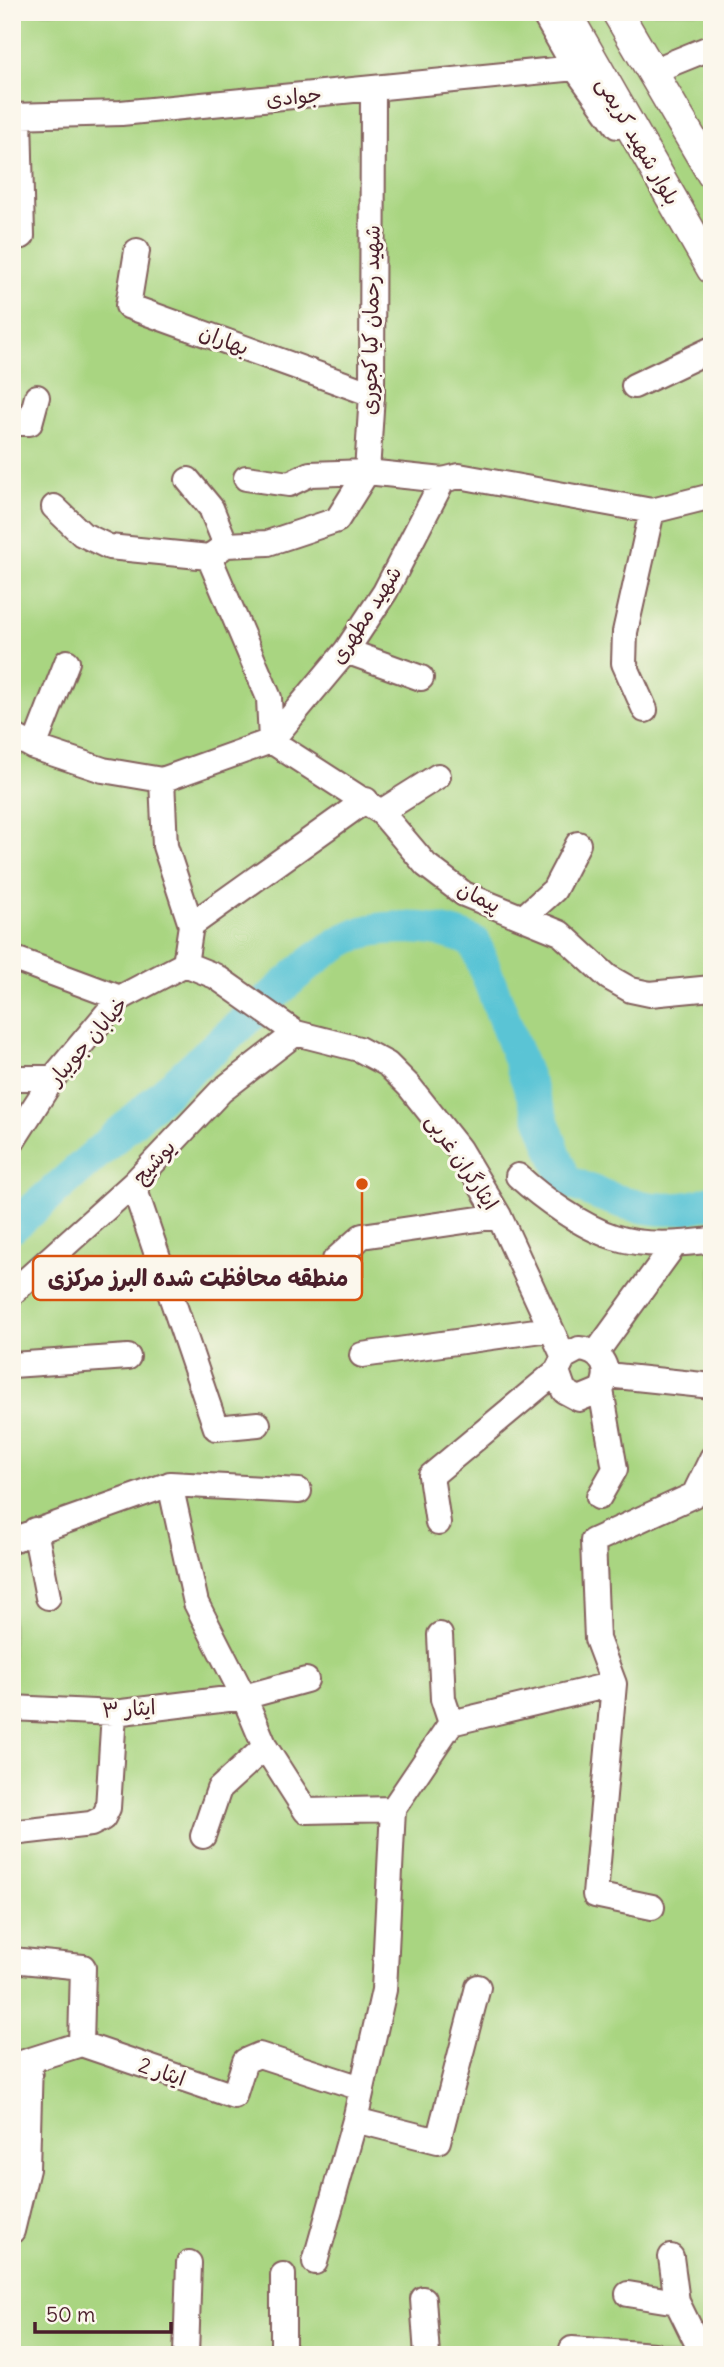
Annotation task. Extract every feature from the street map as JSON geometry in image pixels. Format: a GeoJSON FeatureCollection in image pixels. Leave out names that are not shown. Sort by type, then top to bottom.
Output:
{"type":"FeatureCollection","features":[{"type":"Feature","properties":{"kind":"main road","name":"بلوار شهید کریمی"},"geometry":{"type":"LineString","coordinates":[[565,12],[712,268]]}},
{"type":"Feature","properties":{"kind":"main road"},"geometry":{"type":"LineString","coordinates":[[617,12],[712,174]]}},
{"type":"Feature","properties":{"kind":"main road"},"geometry":{"type":"LineString","coordinates":[[637,12],[665,66],[712,174]]}},
{"type":"Feature","properties":{"kind":"street"},"geometry":{"type":"LineString","coordinates":[[543,12],[575,68],[672,199]]}},
{"type":"Feature","properties":{"kind":"street"},"geometry":{"type":"LineString","coordinates":[[665,66],[712,47]]}},
{"type":"Feature","properties":{"kind":"street","name":"جوادی"},"geometry":{"type":"LineString","coordinates":[[16,116],[121,113],[575,68]]}},
{"type":"Feature","properties":{"kind":"street","name":"شهید رحمان کیا کجوری"},"geometry":{"type":"LineString","coordinates":[[367,472],[372,394],[373,90]]}},
{"type":"Feature","properties":{"kind":"street"},"geometry":{"type":"LineString","coordinates":[[16,116],[22,236]]}},
{"type":"Feature","properties":{"kind":"street","name":"بهاران"},"geometry":{"type":"LineString","coordinates":[[137,251],[128,306],[372,394]]}},
{"type":"Feature","properties":{"kind":"street"},"geometry":{"type":"LineString","coordinates":[[634,386],[712,349]]}},
{"type":"Feature","properties":{"kind":"street"},"geometry":{"type":"LineString","coordinates":[[12,423],[30,423],[37,397]]}},
{"type":"Feature","properties":{"kind":"street"},"geometry":{"type":"LineString","coordinates":[[54,507],[82,534],[109,547],[217,551],[268,543],[337,520],[367,472]]}},
{"type":"Feature","properties":{"kind":"street"},"geometry":{"type":"LineString","coordinates":[[246,478],[289,484],[310,474],[367,472],[443,480],[459,476],[652,511],[712,496]]}},
{"type":"Feature","properties":{"kind":"street"},"geometry":{"type":"LineString","coordinates":[[12,735],[34,747],[103,770],[162,780],[271,741],[268,698],[217,551],[211,508],[188,480]]}},
{"type":"Feature","properties":{"kind":"street","name":"شهید مطهری"},"geometry":{"type":"LineString","coordinates":[[271,741],[346,650],[385,592],[443,480]]}},
{"type":"Feature","properties":{"kind":"street"},"geometry":{"type":"LineString","coordinates":[[645,710],[625,663],[625,632],[652,511]]}},
{"type":"Feature","properties":{"kind":"street"},"geometry":{"type":"LineString","coordinates":[[346,650],[421,678]]}},
{"type":"Feature","properties":{"kind":"street"},"geometry":{"type":"LineString","coordinates":[[34,747],[66,662]]}},
{"type":"Feature","properties":{"kind":"street","name":"پیمان"},"geometry":{"type":"LineString","coordinates":[[271,741],[373,806],[426,865],[464,894],[560,933],[608,977],[631,990],[650,995],[712,988]]}},
{"type":"Feature","properties":{"kind":"street"},"geometry":{"type":"LineString","coordinates":[[191,925],[373,806],[438,776]]}},
{"type":"Feature","properties":{"kind":"street"},"geometry":{"type":"LineString","coordinates":[[162,780],[164,846],[191,925],[185,964],[215,976],[291,1030]]}},
{"type":"Feature","properties":{"kind":"street"},"geometry":{"type":"LineString","coordinates":[[524,917],[554,890],[578,845]]}},
{"type":"Feature","properties":{"kind":"street"},"geometry":{"type":"LineString","coordinates":[[12,958],[120,998]]}},
{"type":"Feature","properties":{"kind":"street","name":"خیابان جویبار"},"geometry":{"type":"LineString","coordinates":[[12,1142],[52,1077],[120,998],[185,964]]}},
{"type":"Feature","properties":{"kind":"street","name":"یوشیج"},"geometry":{"type":"LineString","coordinates":[[12,1293],[133,1184],[221,1091],[291,1030]]}},
{"type":"Feature","properties":{"kind":"street","name":"ایثارگران غربی"},"geometry":{"type":"LineString","coordinates":[[291,1030],[359,1049],[387,1064],[459,1149],[499,1216],[550,1329],[561,1364]]}},
{"type":"Feature","properties":{"kind":"street"},"geometry":{"type":"LineString","coordinates":[[12,1077],[52,1077]]}},
{"type":"Feature","properties":{"kind":"street"},"geometry":{"type":"LineString","coordinates":[[517,1176],[546,1201],[614,1237],[676,1244],[712,1240]]}},
{"type":"Feature","properties":{"kind":"street"},"geometry":{"type":"LineString","coordinates":[[133,1184],[216,1427],[258,1424]]}},
{"type":"Feature","properties":{"kind":"street"},"geometry":{"type":"LineString","coordinates":[[335,1260],[362,1236],[499,1216]]}},
{"type":"Feature","properties":{"kind":"street"},"geometry":{"type":"LineString","coordinates":[[596,1353],[676,1244]]}},
{"type":"Feature","properties":{"kind":"street"},"geometry":{"type":"LineString","coordinates":[[362,1355],[550,1329]]}},
{"type":"Feature","properties":{"kind":"street"},"geometry":{"type":"LineString","coordinates":[[438,1523],[431,1476],[579,1349],[596,1353],[602,1359],[615,1469],[599,1497]]}},
{"type":"Feature","properties":{"kind":"street"},"geometry":{"type":"LineString","coordinates":[[12,1365],[128,1357]]}},
{"type":"Feature","properties":{"kind":"street"},"geometry":{"type":"LineString","coordinates":[[561,1364],[559,1382],[572,1396],[587,1398],[604,1383],[710,1378]]}},
{"type":"Feature","properties":{"kind":"street"},"geometry":{"type":"LineString","coordinates":[[652,1906],[595,1895],[614,1684],[597,1639],[593,1541],[694,1495],[712,1458]]}},
{"type":"Feature","properties":{"kind":"street"},"geometry":{"type":"LineString","coordinates":[[48,1597],[24,1535],[170,1484],[299,1491]]}},
{"type":"Feature","properties":{"kind":"street"},"geometry":{"type":"LineString","coordinates":[[170,1484],[196,1603],[244,1697],[265,1747],[306,1811],[393,1809]]}},
{"type":"Feature","properties":{"kind":"street"},"geometry":{"type":"LineString","coordinates":[[440,1636],[443,1699],[451,1723]]}},
{"type":"Feature","properties":{"kind":"street","name":"ایثار ۳"},"geometry":{"type":"LineString","coordinates":[[12,1708],[114,1713],[244,1697],[306,1681]]}},
{"type":"Feature","properties":{"kind":"street"},"geometry":{"type":"LineString","coordinates":[[315,2262],[355,2120],[384,1990],[393,1809],[451,1723],[614,1684]]}},
{"type":"Feature","properties":{"kind":"street"},"geometry":{"type":"LineString","coordinates":[[12,1833],[91,1824],[103,1818],[108,1808],[114,1713]]}},
{"type":"Feature","properties":{"kind":"street"},"geometry":{"type":"LineString","coordinates":[[203,1836],[219,1789],[265,1747]]}},
{"type":"Feature","properties":{"kind":"street"},"geometry":{"type":"LineString","coordinates":[[12,1960],[83,1967],[80,2044],[21,2063],[27,2169],[12,2231]]}},
{"type":"Feature","properties":{"kind":"street"},"geometry":{"type":"LineString","coordinates":[[355,2120],[438,2141],[478,1987]]}},
{"type":"Feature","properties":{"kind":"street","name":"ایثار 2"},"geometry":{"type":"LineString","coordinates":[[80,2044],[234,2096],[246,2060],[259,2055],[361,2088]]}},
{"type":"Feature","properties":{"kind":"street"},"geometry":{"type":"LineString","coordinates":[[671,2257],[677,2302],[703,2355]]}},
{"type":"Feature","properties":{"kind":"street"},"geometry":{"type":"LineString","coordinates":[[186,2355],[189,2263]]}},
{"type":"Feature","properties":{"kind":"street"},"geometry":{"type":"LineString","coordinates":[[283,2275],[283,2355]]}},
{"type":"Feature","properties":{"kind":"street"},"geometry":{"type":"LineString","coordinates":[[628,2294],[677,2302]]}},
{"type":"Feature","properties":{"kind":"street"},"geometry":{"type":"LineString","coordinates":[[423,2299],[427,2355]]}},
{"type":"Feature","properties":{"kind":"street"},"geometry":{"type":"LineString","coordinates":[[572,2349],[654,2355]]}},
{"type":"Feature","properties":{"kind":"green space"},"geometry":{"type":"Polygon","coordinates":[[[12,12],[712,12],[712,2355],[12,2355],[12,12]]]}},
{"type":"Feature","properties":{"kind":"waterway"},"geometry":{"type":"LineString","coordinates":[[12,1227],[307,966],[346,939],[393,928],[446,932],[475,943],[565,1180],[619,1201],[655,1209],[693,1207],[712,1201]]}},
{"type":"Feature","properties":{"kind":"place","name":"منطقه محافظت شده البرز مرکزی"},"geometry":{"type":"Point","coordinates":[362,1184]}}]}
